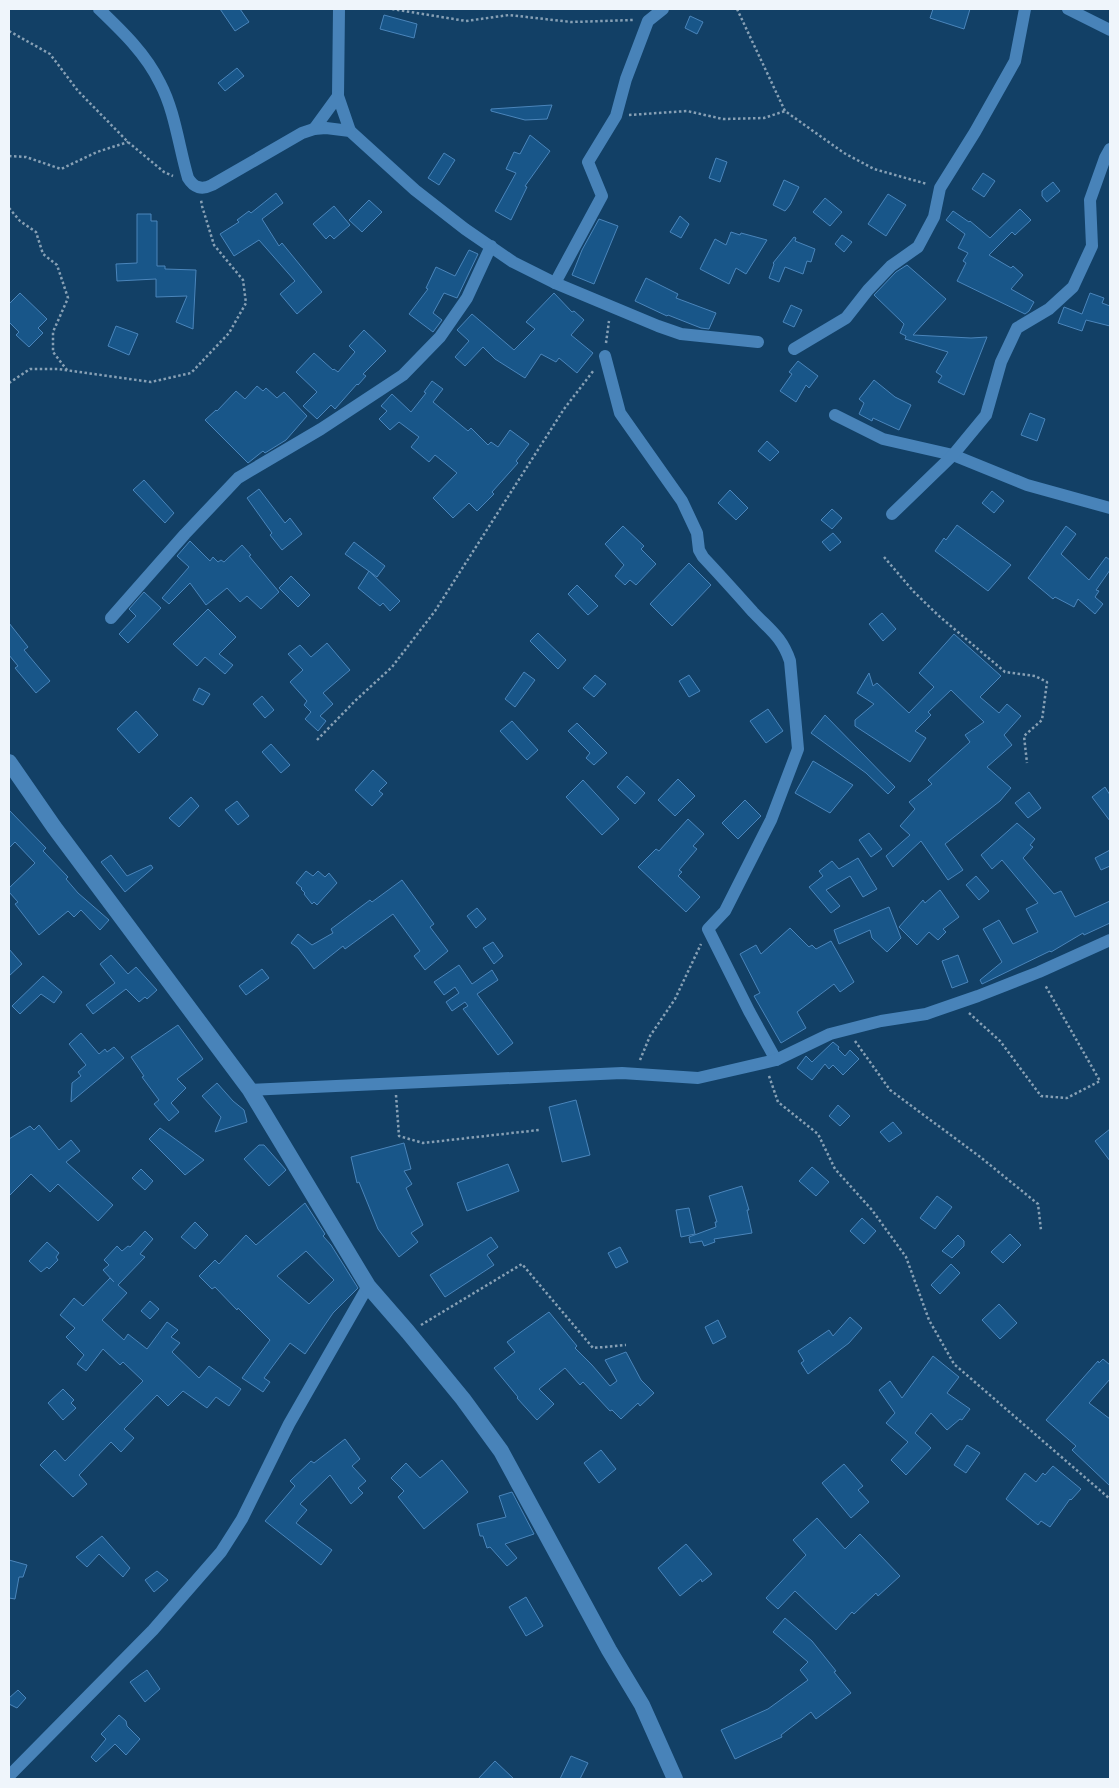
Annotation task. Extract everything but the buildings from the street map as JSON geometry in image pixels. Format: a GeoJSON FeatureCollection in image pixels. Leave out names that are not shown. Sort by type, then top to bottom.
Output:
{"type":"FeatureCollection","features":[{"type":"Feature","properties":{"kind":"main road"},"geometry":{"type":"LineString","coordinates":[[9,762],[54,827],[250,1090],[368,1286],[463,1399],[501,1451],[609,1650],[642,1705],[675,1779]]}},
{"type":"Feature","properties":{"kind":"street"},"geometry":{"type":"LineString","coordinates":[[100,9],[129,39],[160,82],[188,178],[198,187],[212,186],[302,133],[326,128],[350,131]]}},
{"type":"Feature","properties":{"kind":"street"},"geometry":{"type":"LineString","coordinates":[[339,9],[338,96],[350,131],[415,190],[513,262],[556,283],[681,334],[758,342]]}},
{"type":"Feature","properties":{"kind":"street"},"geometry":{"type":"LineString","coordinates":[[556,283],[602,196],[588,162],[616,116],[626,79],[648,21],[663,9]]}},
{"type":"Feature","properties":{"kind":"street"},"geometry":{"type":"LineString","coordinates":[[794,348],[846,318],[885,272],[918,247],[934,217],[940,188],[975,132],[1015,61],[1025,9]]}},
{"type":"Feature","properties":{"kind":"street"},"geometry":{"type":"LineString","coordinates":[[1068,9],[1110,30]]}},
{"type":"Feature","properties":{"kind":"street"},"geometry":{"type":"LineString","coordinates":[[314,129],[338,96]]}},
{"type":"Feature","properties":{"kind":"street"},"geometry":{"type":"LineString","coordinates":[[892,514],[953,456],[986,415],[1002,362],[1017,328],[1049,309],[1073,287],[1092,246],[1090,200],[1110,149]]}},
{"type":"Feature","properties":{"kind":"street"},"geometry":{"type":"LineString","coordinates":[[111,618],[185,534],[238,478],[321,428],[403,375],[440,337],[467,298],[491,246]]}},
{"type":"Feature","properties":{"kind":"street"},"geometry":{"type":"LineString","coordinates":[[605,356],[620,413],[682,500],[697,533],[699,550],[703,557],[779,638],[786,648],[790,662],[798,749],[771,820],[724,911],[708,929],[749,1011],[771,1061]]}},
{"type":"Feature","properties":{"kind":"street"},"geometry":{"type":"LineString","coordinates":[[835,414],[884,439],[953,456],[1027,486],[1110,508]]}},
{"type":"Feature","properties":{"kind":"street"},"geometry":{"type":"LineString","coordinates":[[250,1090],[634,1073],[698,1078],[771,1061],[830,1034],[881,1021],[926,1014],[1039,972],[1110,940]]}},
{"type":"Feature","properties":{"kind":"street"},"geometry":{"type":"LineString","coordinates":[[9,1776],[153,1630],[221,1552],[242,1519],[289,1424],[368,1286]]}},
{"type":"Feature","properties":{"kind":"path"},"geometry":{"type":"LineString","coordinates":[[392,9],[466,21],[510,15],[571,22],[648,21]]}},
{"type":"Feature","properties":{"kind":"path"},"geometry":{"type":"LineString","coordinates":[[737,9],[785,111],[844,153],[874,169],[940,188]]}},
{"type":"Feature","properties":{"kind":"path"},"geometry":{"type":"LineString","coordinates":[[9,31],[50,54],[78,91],[128,142],[164,172],[198,187],[214,244],[243,280],[246,303],[229,333],[191,373],[151,382],[67,370],[30,369],[9,383]]}},
{"type":"Feature","properties":{"kind":"path"},"geometry":{"type":"LineString","coordinates":[[616,116],[687,110],[723,119],[764,118],[785,111]]}},
{"type":"Feature","properties":{"kind":"path"},"geometry":{"type":"LineString","coordinates":[[9,156],[26,157],[62,169],[97,152],[128,142]]}},
{"type":"Feature","properties":{"kind":"path"},"geometry":{"type":"LineString","coordinates":[[9,208],[20,221],[36,232],[43,254],[57,265],[68,298],[53,332],[53,352],[67,370]]}},
{"type":"Feature","properties":{"kind":"path"},"geometry":{"type":"LineString","coordinates":[[318,740],[356,700],[392,668],[434,611],[564,409],[605,356],[611,307]]}},
{"type":"Feature","properties":{"kind":"path"},"geometry":{"type":"LineString","coordinates":[[884,557],[914,592],[938,616],[1005,672],[1035,676],[1047,682],[1042,720],[1024,736],[1027,763]]}},
{"type":"Feature","properties":{"kind":"path"},"geometry":{"type":"LineString","coordinates":[[634,1073],[650,1036],[676,999],[708,929]]}},
{"type":"Feature","properties":{"kind":"path"},"geometry":{"type":"LineString","coordinates":[[958,1002],[1000,1041],[1041,1096],[1067,1098],[1100,1082],[1048,993],[1039,972]]}},
{"type":"Feature","properties":{"kind":"path"},"geometry":{"type":"LineString","coordinates":[[847,1030],[890,1090],[979,1156],[1038,1204],[1041,1230]]}},
{"type":"Feature","properties":{"kind":"path"},"geometry":{"type":"LineString","coordinates":[[771,1061],[778,1102],[818,1134],[835,1170],[872,1210],[906,1257],[929,1320],[954,1364],[1110,1499]]}},
{"type":"Feature","properties":{"kind":"path"},"geometry":{"type":"LineString","coordinates":[[395,1083],[399,1136],[422,1143],[539,1130]]}},
{"type":"Feature","properties":{"kind":"path"},"geometry":{"type":"LineString","coordinates":[[408,1332],[522,1264],[593,1348],[626,1345]]}}]}
